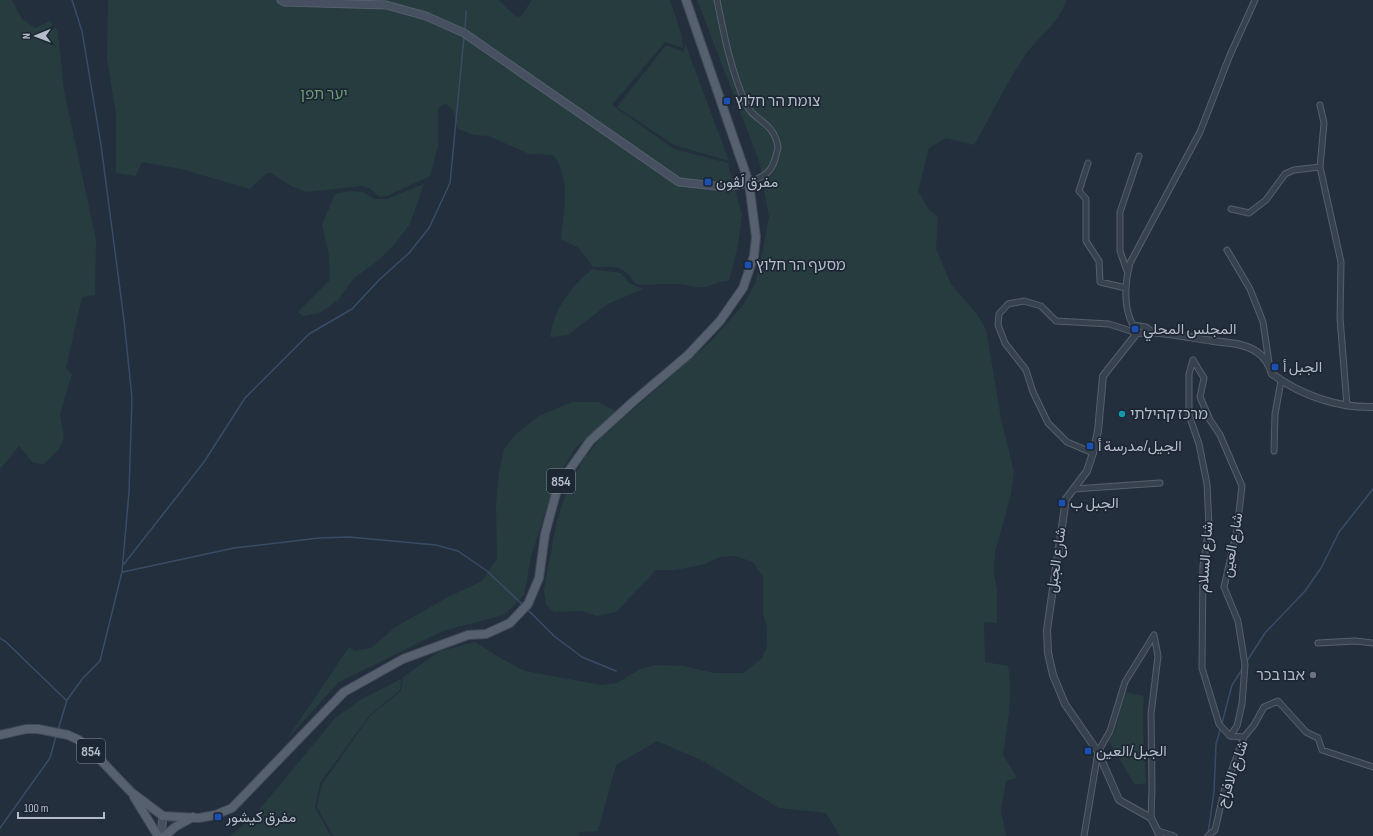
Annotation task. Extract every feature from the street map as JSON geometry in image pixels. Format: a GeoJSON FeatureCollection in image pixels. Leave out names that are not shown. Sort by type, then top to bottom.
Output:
{"type":"FeatureCollection","features":[{"type":"Feature","properties":{"kind":"main road"},"geometry":{"type":"LineString","coordinates":[[281,0],[284,2],[386,5],[426,16],[464,33],[679,182],[725,187],[749,183]]}},
{"type":"Feature","properties":{"kind":"main road","name":"854"},"geometry":{"type":"LineString","coordinates":[[0,735],[26,729],[38,729],[68,735],[79,740],[93,752],[130,790],[163,816],[193,817],[215,815],[232,808],[344,692],[403,659],[468,636],[486,634],[504,626],[510,623],[528,604],[539,578],[545,534],[558,486],[590,441],[688,355],[720,321],[743,288],[754,256],[756,236],[749,183],[686,0]]}},
{"type":"Feature","properties":{"kind":"main road"},"geometry":{"type":"LineString","coordinates":[[130,790],[158,836]]}},
{"type":"Feature","properties":{"kind":"main road"},"geometry":{"type":"LineString","coordinates":[[162,836],[163,816]]}},
{"type":"Feature","properties":{"kind":"main road"},"geometry":{"type":"LineString","coordinates":[[165,836],[175,826],[193,817]]}},
{"type":"Feature","properties":{"kind":"street"},"geometry":{"type":"LineString","coordinates":[[718,0],[726,45],[742,94],[747,106],[771,128],[778,148],[772,168],[767,173],[749,183]]}},
{"type":"Feature","properties":{"kind":"street"},"geometry":{"type":"LineString","coordinates":[[1153,332],[1146,327],[1133,325],[1129,319],[1126,288],[1130,263],[1200,132],[1230,55],[1255,0]]}},
{"type":"Feature","properties":{"kind":"street"},"geometry":{"type":"LineString","coordinates":[[1320,105],[1324,123],[1320,167],[1341,262],[1340,318],[1347,406]]}},
{"type":"Feature","properties":{"kind":"street"},"geometry":{"type":"LineString","coordinates":[[1128,272],[1120,251],[1120,212],[1139,156]]}},
{"type":"Feature","properties":{"kind":"street"},"geometry":{"type":"LineString","coordinates":[[1088,163],[1078,191],[1086,199],[1086,241],[1100,261],[1100,282],[1126,288]]}},
{"type":"Feature","properties":{"kind":"street"},"geometry":{"type":"LineString","coordinates":[[1231,209],[1249,213],[1266,200],[1285,174],[1294,170],[1320,167]]}},
{"type":"Feature","properties":{"kind":"street"},"geometry":{"type":"LineString","coordinates":[[1227,250],[1250,289],[1263,322],[1272,374],[1281,381],[1307,394],[1347,406],[1373,407]]}},
{"type":"Feature","properties":{"kind":"street"},"geometry":{"type":"LineString","coordinates":[[1093,453],[1068,442],[1048,423],[1033,392],[1026,370],[1005,343],[998,325],[999,314],[1008,304],[1024,301],[1042,306],[1056,321],[1109,324],[1137,333],[1153,332],[1182,335],[1244,346],[1257,352],[1269,363]]}},
{"type":"Feature","properties":{"kind":"street","name":"شارع الجبل"},"geometry":{"type":"LineString","coordinates":[[1137,333],[1103,376],[1098,431],[1093,453],[1087,471],[1066,499],[1061,523],[1047,630],[1048,653],[1053,675],[1064,704],[1098,752],[1119,800],[1151,818]]}},
{"type":"Feature","properties":{"kind":"street","name":"شارع العين"},"geometry":{"type":"LineString","coordinates":[[1193,360],[1204,378],[1200,398],[1210,420],[1220,435],[1242,486],[1237,530],[1224,587],[1238,621],[1245,665],[1242,704],[1237,726],[1230,736]]}},
{"type":"Feature","properties":{"kind":"street","name":"شارع السلام"},"geometry":{"type":"LineString","coordinates":[[1193,360],[1189,374],[1189,415],[1200,444],[1207,484],[1209,526],[1203,566],[1202,668],[1219,724],[1230,736]]}},
{"type":"Feature","properties":{"kind":"street"},"geometry":{"type":"LineString","coordinates":[[1274,452],[1275,414],[1281,381]]}},
{"type":"Feature","properties":{"kind":"street"},"geometry":{"type":"LineString","coordinates":[[1074,489],[1160,483]]}},
{"type":"Feature","properties":{"kind":"street"},"geometry":{"type":"LineString","coordinates":[[1084,836],[1098,752],[1110,731],[1125,682],[1154,634],[1158,656],[1151,714],[1151,818],[1159,833],[1174,836]]}},
{"type":"Feature","properties":{"kind":"street"},"geometry":{"type":"LineString","coordinates":[[1318,642],[1355,641],[1373,643]]}},
{"type":"Feature","properties":{"kind":"street","name":"شارع الافراح"},"geometry":{"type":"LineString","coordinates":[[1208,836],[1215,830],[1224,791],[1244,737],[1254,725],[1264,708],[1278,701],[1306,732],[1318,738],[1322,750],[1373,767]]}},
{"type":"Feature","properties":{"kind":"street"},"geometry":{"type":"LineString","coordinates":[[1230,736],[1244,737]]}},
{"type":"Feature","properties":{"kind":"green space"},"geometry":{"type":"Polygon","coordinates":[[[0,0],[12,0],[22,19],[35,28],[50,21],[58,32],[64,90],[96,240],[95,295],[82,297],[66,368],[72,374],[60,414],[64,438],[58,450],[44,464],[33,463],[19,446],[0,469],[0,0]]]}},
{"type":"Feature","properties":{"kind":"green space","name":"יער תפן"},"geometry":{"type":"Polygon","coordinates":[[[108,0],[499,0],[516,17],[521,16],[532,0],[670,0],[682,36],[683,48],[665,42],[612,105],[674,149],[728,163],[742,215],[738,245],[729,281],[701,287],[677,284],[636,284],[627,273],[618,268],[593,267],[579,248],[561,239],[565,196],[563,174],[553,155],[529,154],[489,136],[474,135],[458,129],[453,110],[448,105],[444,104],[438,109],[438,146],[430,176],[387,196],[380,197],[369,188],[362,186],[307,192],[291,186],[271,173],[267,173],[250,189],[181,169],[142,162],[136,176],[116,173],[116,114],[107,59],[108,0]]]}},
{"type":"Feature","properties":{"kind":"green space"},"geometry":{"type":"Polygon","coordinates":[[[697,0],[1066,0],[1054,23],[1029,50],[1017,68],[974,145],[946,138],[929,148],[918,191],[929,210],[938,216],[936,249],[951,284],[976,313],[986,329],[1001,418],[1014,472],[1011,495],[995,552],[994,574],[997,590],[997,623],[984,622],[985,662],[1008,666],[1010,677],[1010,699],[1003,755],[1017,778],[1006,781],[1001,811],[1006,836],[840,836],[826,813],[779,808],[703,761],[657,741],[616,765],[598,831],[580,832],[578,836],[333,836],[317,807],[322,784],[370,716],[401,691],[403,677],[440,651],[475,642],[525,671],[601,685],[617,683],[640,669],[656,665],[683,666],[714,673],[744,673],[761,659],[767,647],[767,627],[763,615],[763,577],[753,562],[735,556],[720,557],[705,564],[675,570],[656,570],[616,612],[597,616],[582,611],[554,612],[546,605],[544,590],[557,520],[569,485],[585,457],[602,437],[711,341],[743,305],[755,284],[769,217],[759,161],[697,0]]]}},
{"type":"Feature","properties":{"kind":"green space"},"geometry":{"type":"Polygon","coordinates":[[[685,43],[729,161],[674,145],[617,107],[666,45],[684,52],[685,43]]]}},
{"type":"Feature","properties":{"kind":"green space"},"geometry":{"type":"Polygon","coordinates":[[[424,184],[410,224],[394,245],[380,259],[353,279],[339,299],[320,313],[303,316],[298,312],[330,280],[329,256],[322,225],[335,194],[349,191],[363,192],[375,199],[387,199],[424,184]]]}},
{"type":"Feature","properties":{"kind":"green space"},"geometry":{"type":"Polygon","coordinates":[[[592,269],[621,273],[629,283],[643,289],[608,304],[568,335],[550,337],[552,326],[560,307],[570,291],[592,269]]]}},
{"type":"Feature","properties":{"kind":"green space"},"geometry":{"type":"Polygon","coordinates":[[[572,402],[599,402],[617,412],[576,447],[563,469],[548,504],[531,557],[524,595],[504,615],[443,631],[339,682],[287,739],[349,647],[355,651],[371,648],[397,626],[450,596],[482,581],[497,558],[496,505],[499,473],[504,449],[517,433],[539,416],[572,402]]]}},
{"type":"Feature","properties":{"kind":"green space"},"geometry":{"type":"Polygon","coordinates":[[[401,679],[400,690],[369,716],[320,783],[315,807],[331,836],[230,836],[255,815],[335,718],[360,700],[401,679]]]}},
{"type":"Feature","properties":{"kind":"green space"},"geometry":{"type":"Polygon","coordinates":[[[1125,692],[1144,696],[1143,728],[1146,783],[1135,785],[1109,741],[1115,731],[1125,692]]]}},
{"type":"Feature","properties":{"kind":"waterway"},"geometry":{"type":"LineString","coordinates":[[58,730],[67,700],[83,678],[100,661],[122,572],[129,492],[132,398],[124,320],[101,145],[82,31],[72,0]]}},
{"type":"Feature","properties":{"kind":"waterway"},"geometry":{"type":"LineString","coordinates":[[465,31],[466,11]]}},
{"type":"Feature","properties":{"kind":"waterway"},"geometry":{"type":"LineString","coordinates":[[124,564],[204,462],[245,398],[309,334],[352,309],[379,280],[409,253],[429,228],[450,183],[464,37]]}},
{"type":"Feature","properties":{"kind":"waterway"},"geometry":{"type":"LineString","coordinates":[[1247,661],[1265,633],[1305,591],[1321,568],[1339,532],[1373,489]]}},
{"type":"Feature","properties":{"kind":"waterway"},"geometry":{"type":"LineString","coordinates":[[123,572],[234,548],[319,538],[349,537],[436,545],[458,551],[487,571],[523,605]]}},
{"type":"Feature","properties":{"kind":"waterway"},"geometry":{"type":"LineString","coordinates":[[527,609],[554,636],[582,657],[616,671]]}},
{"type":"Feature","properties":{"kind":"waterway"},"geometry":{"type":"LineString","coordinates":[[0,638],[66,700]]}},
{"type":"Feature","properties":{"kind":"waterway"},"geometry":{"type":"LineString","coordinates":[[1222,723],[1232,685],[1243,668]]}},
{"type":"Feature","properties":{"kind":"waterway"},"geometry":{"type":"LineString","coordinates":[[1208,834],[1214,792],[1216,744],[1221,727]]}},
{"type":"Feature","properties":{"kind":"waterway"},"geometry":{"type":"LineString","coordinates":[[0,828],[50,758],[56,736]]}},
{"type":"Feature","properties":{"kind":"place","name":"צומת הר חלוץ"},"geometry":{"type":"Point","coordinates":[727,101]}},
{"type":"Feature","properties":{"kind":"place","name":"مفرق لَڤون"},"geometry":{"type":"Point","coordinates":[708,182]}},
{"type":"Feature","properties":{"kind":"place","name":"מסעף הר חלוץ"},"geometry":{"type":"Point","coordinates":[748,265]}},
{"type":"Feature","properties":{"kind":"place","name":"المجلس المحلي"},"geometry":{"type":"Point","coordinates":[1135,329]}},
{"type":"Feature","properties":{"kind":"place","name":"الجبل أ"},"geometry":{"type":"Point","coordinates":[1275,367]}},
{"type":"Feature","properties":{"kind":"place","name":"מרכז קהילתי"},"geometry":{"type":"Point","coordinates":[1122,414]}},
{"type":"Feature","properties":{"kind":"place","name":"الجيل/مدرسة أ"},"geometry":{"type":"Point","coordinates":[1090,446]}},
{"type":"Feature","properties":{"kind":"place","name":"الجبل ب"},"geometry":{"type":"Point","coordinates":[1062,503]}},
{"type":"Feature","properties":{"kind":"place","name":"אבו בכר"},"geometry":{"type":"Point","coordinates":[1313,675]}},
{"type":"Feature","properties":{"kind":"place","name":"الجبل/العين"},"geometry":{"type":"Point","coordinates":[1088,751]}},
{"type":"Feature","properties":{"kind":"place","name":"مفرق كيشور"},"geometry":{"type":"Point","coordinates":[218,817]}}]}
